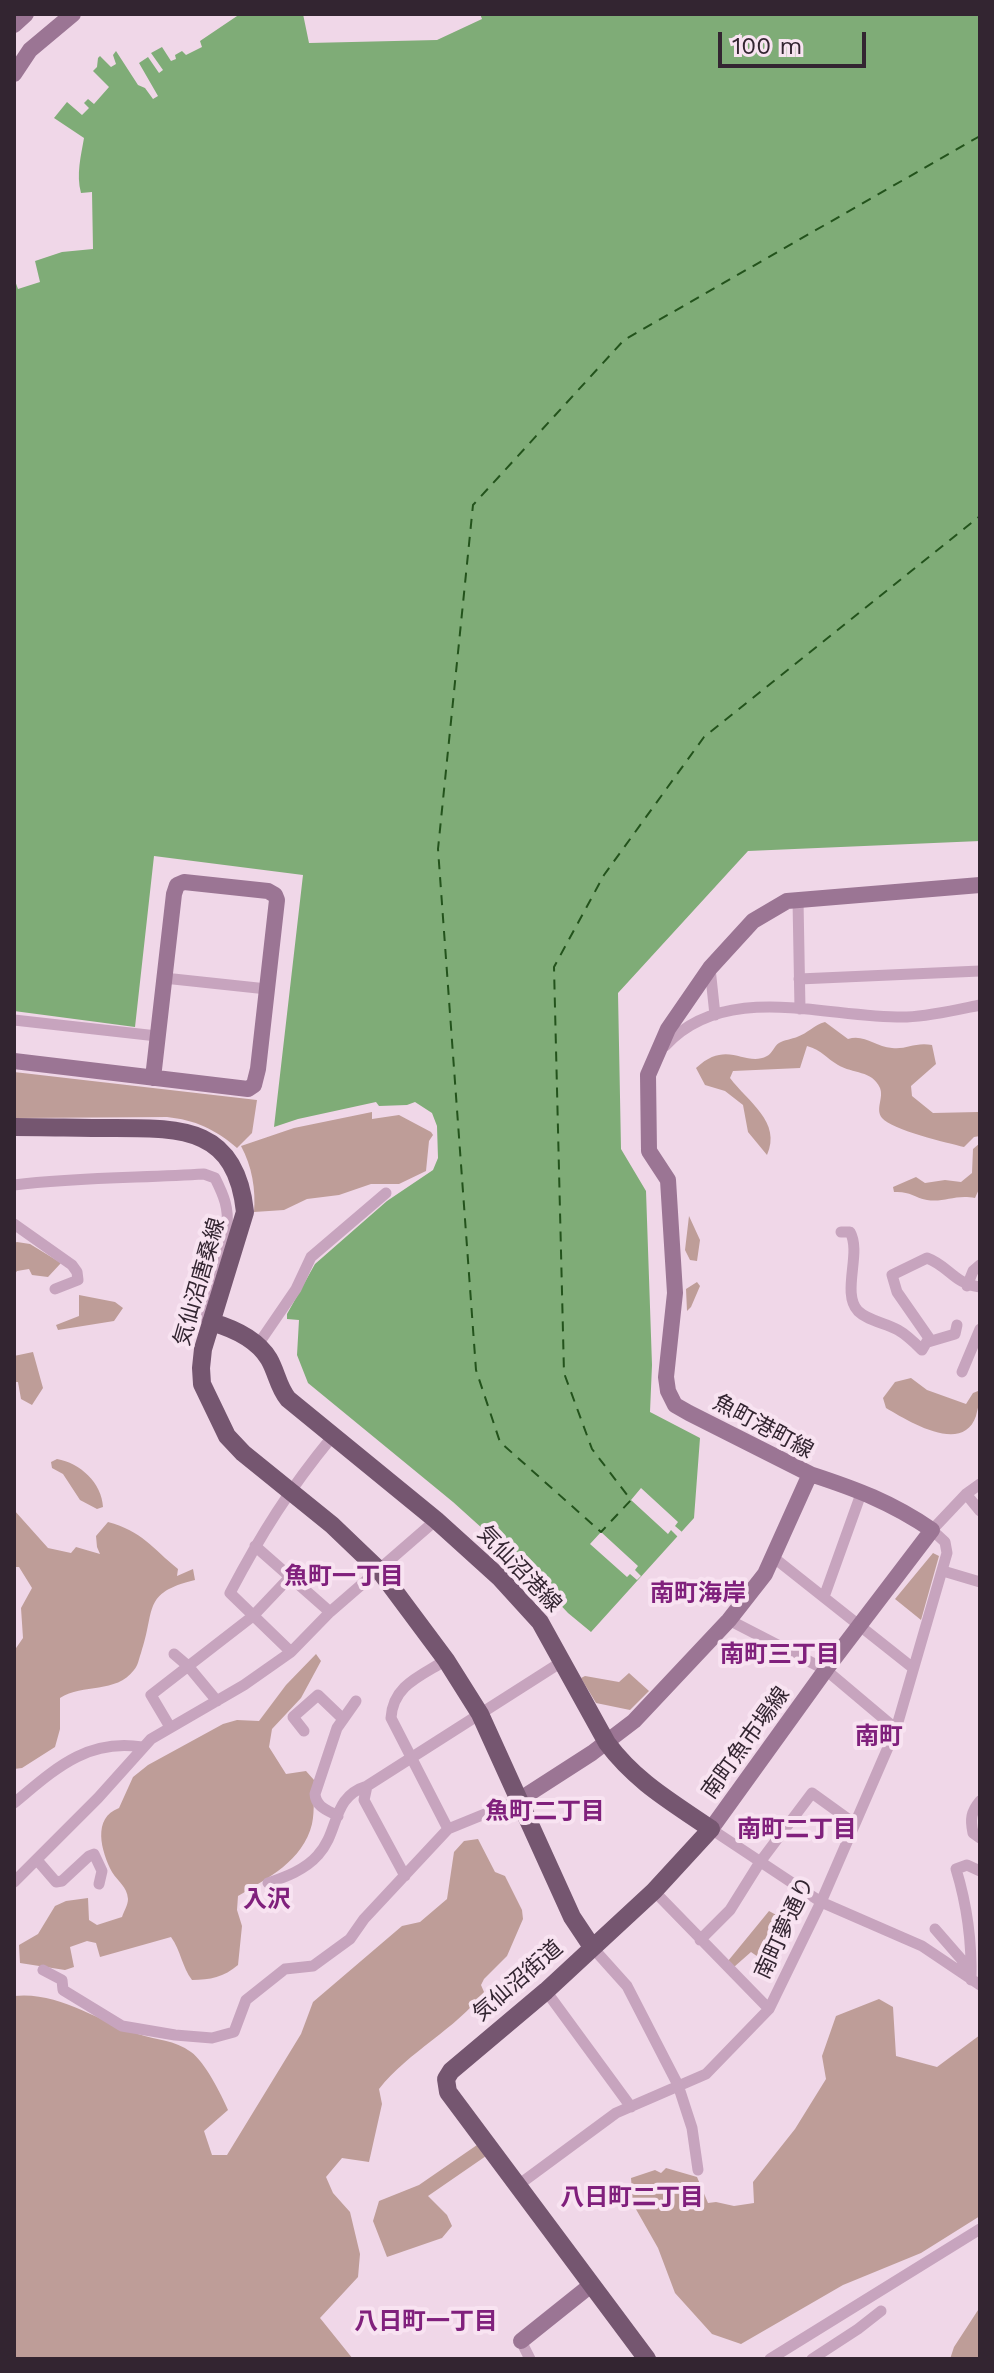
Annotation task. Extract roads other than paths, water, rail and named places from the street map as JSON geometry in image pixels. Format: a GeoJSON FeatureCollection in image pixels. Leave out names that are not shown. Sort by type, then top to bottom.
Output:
{"type":"FeatureCollection","features":[{"type":"Feature","properties":{"kind":"main road","name":"気仙沼唐桑線"},"geometry":{"type":"LineString","coordinates":[[14,1127],[170,1128],[205,1139],[226,1155],[234,1171],[245,1212],[211,1322],[201,1368],[202,1384],[220,1424],[243,1453],[332,1525],[379,1570]]}},
{"type":"Feature","properties":{"kind":"main road"},"geometry":{"type":"LineString","coordinates":[[211,1322],[234,1330],[257,1346]]}},
{"type":"Feature","properties":{"kind":"main road","name":"気仙沼港線"},"geometry":{"type":"LineString","coordinates":[[257,1346],[268,1357],[279,1388],[288,1399],[436,1520],[520,1599],[540,1622],[607,1743],[635,1777],[711,1829]]}},
{"type":"Feature","properties":{"kind":"main road","name":"気仙沼街道"},"geometry":{"type":"LineString","coordinates":[[379,1570],[446,1660],[480,1714],[572,1917],[592,1947],[546,1991],[451,2071],[446,2079],[448,2092],[647,2359]]}},
{"type":"Feature","properties":{"kind":"main road"},"geometry":{"type":"LineString","coordinates":[[592,1947],[654,1891],[711,1829]]}},
{"type":"Feature","properties":{"kind":"street"},"geometry":{"type":"LineString","coordinates":[[14,25],[26,14]]}},
{"type":"Feature","properties":{"kind":"street"},"geometry":{"type":"LineString","coordinates":[[14,74],[30,50],[73,14]]}},
{"type":"Feature","properties":{"kind":"street"},"geometry":{"type":"LineString","coordinates":[[14,1061],[153,1078],[248,1089],[254,1085],[258,1069],[275,895],[268,891],[184,882],[177,885],[153,1078]]}},
{"type":"Feature","properties":{"kind":"street"},"geometry":{"type":"LineString","coordinates":[[654,1058],[686,999],[710,968],[753,921],[787,901],[980,885]]}},
{"type":"Feature","properties":{"kind":"street"},"geometry":{"type":"LineString","coordinates":[[798,900],[800,1009]]}},
{"type":"Feature","properties":{"kind":"street"},"geometry":{"type":"LineString","coordinates":[[710,968],[715,1015]]}},
{"type":"Feature","properties":{"kind":"street"},"geometry":{"type":"LineString","coordinates":[[799,979],[980,971]]}},
{"type":"Feature","properties":{"kind":"street"},"geometry":{"type":"LineString","coordinates":[[164,978],[267,989]]}},
{"type":"Feature","properties":{"kind":"street"},"geometry":{"type":"LineString","coordinates":[[654,1058],[671,1039],[715,1015],[777,1007],[907,1017],[980,1005]]}},
{"type":"Feature","properties":{"kind":"street"},"geometry":{"type":"LineString","coordinates":[[14,1020],[157,1036]]}},
{"type":"Feature","properties":{"kind":"street","name":"魚町港町線"},"geometry":{"type":"LineString","coordinates":[[519,1800],[607,1743],[656,1700],[729,1620],[765,1574],[810,1474],[675,1405],[668,1391],[666,1377],[675,1293],[668,1180],[649,1151],[648,1075],[654,1058]]}},
{"type":"Feature","properties":{"kind":"street"},"geometry":{"type":"LineString","coordinates":[[14,1185],[204,1174],[215,1178],[228,1214],[227,1228],[200,1315],[211,1322]]}},
{"type":"Feature","properties":{"kind":"street"},"geometry":{"type":"LineString","coordinates":[[257,1346],[296,1289],[311,1257],[386,1193]]}},
{"type":"Feature","properties":{"kind":"street"},"geometry":{"type":"LineString","coordinates":[[14,1224],[77,1272],[78,1280],[55,1289]]}},
{"type":"Feature","properties":{"kind":"street"},"geometry":{"type":"LineString","coordinates":[[841,1232],[850,1232],[855,1240],[852,1287],[854,1305],[861,1314],[899,1330],[922,1350],[928,1342],[955,1334],[957,1325]]}},
{"type":"Feature","properties":{"kind":"street"},"geometry":{"type":"LineString","coordinates":[[928,1342],[927,1331],[897,1292],[892,1275],[927,1258],[967,1286],[980,1287]]}},
{"type":"Feature","properties":{"kind":"street"},"geometry":{"type":"LineString","coordinates":[[967,1286],[973,1271],[980,1265]]}},
{"type":"Feature","properties":{"kind":"street"},"geometry":{"type":"LineString","coordinates":[[962,1372],[980,1329]]}},
{"type":"Feature","properties":{"kind":"street"},"geometry":{"type":"LineString","coordinates":[[291,1652],[230,1593],[289,1490],[332,1437]]}},
{"type":"Feature","properties":{"kind":"street"},"geometry":{"type":"LineString","coordinates":[[810,1474],[862,1491],[900,1509],[932,1530],[966,1494],[980,1484]]}},
{"type":"Feature","properties":{"kind":"street"},"geometry":{"type":"LineString","coordinates":[[824,1597],[862,1491]]}},
{"type":"Feature","properties":{"kind":"street"},"geometry":{"type":"LineString","coordinates":[[966,1494],[980,1511]]}},
{"type":"Feature","properties":{"kind":"street"},"geometry":{"type":"LineString","coordinates":[[14,1882],[98,1798],[142,1747],[170,1727],[244,1685],[291,1652],[330,1612],[436,1520]]}},
{"type":"Feature","properties":{"kind":"street","name":"南町夢通り"},"geometry":{"type":"LineString","coordinates":[[517,2186],[616,2113],[706,2074],[769,2009],[821,1902],[896,1729],[947,1553],[945,1542],[932,1530]]}},
{"type":"Feature","properties":{"kind":"street","name":"南町魚市場線"},"geometry":{"type":"LineString","coordinates":[[711,1829],[932,1530]]}},
{"type":"Feature","properties":{"kind":"street"},"geometry":{"type":"LineString","coordinates":[[255,1546],[330,1612]]}},
{"type":"Feature","properties":{"kind":"street"},"geometry":{"type":"LineString","coordinates":[[773,1557],[913,1668]]}},
{"type":"Feature","properties":{"kind":"street"},"geometry":{"type":"LineString","coordinates":[[943,1571],[980,1582]]}},
{"type":"Feature","properties":{"kind":"street"},"geometry":{"type":"LineString","coordinates":[[170,1727],[151,1695],[253,1616],[290,1577]]}},
{"type":"Feature","properties":{"kind":"street"},"geometry":{"type":"LineString","coordinates":[[729,1620],[826,1670],[896,1729]]}},
{"type":"Feature","properties":{"kind":"street"},"geometry":{"type":"LineString","coordinates":[[174,1654],[217,1701]]}},
{"type":"Feature","properties":{"kind":"street"},"geometry":{"type":"LineString","coordinates":[[446,1660],[399,1690],[392,1704],[391,1718],[448,1829]]}},
{"type":"Feature","properties":{"kind":"street"},"geometry":{"type":"LineString","coordinates":[[268,1883],[292,1875],[318,1855],[338,1816],[341,1802],[356,1789],[367,1786],[413,1758],[563,1661]]}},
{"type":"Feature","properties":{"kind":"street"},"geometry":{"type":"LineString","coordinates":[[304,1731],[293,1717],[318,1695],[342,1718]]}},
{"type":"Feature","properties":{"kind":"street"},"geometry":{"type":"LineString","coordinates":[[338,1816],[321,1807],[315,1794],[330,1745],[342,1718],[356,1701]]}},
{"type":"Feature","properties":{"kind":"street"},"geometry":{"type":"LineString","coordinates":[[14,1803],[74,1757],[93,1749],[130,1745],[142,1747]]}},
{"type":"Feature","properties":{"kind":"street"},"geometry":{"type":"LineString","coordinates":[[367,1786],[364,1800],[405,1876]]}},
{"type":"Feature","properties":{"kind":"street"},"geometry":{"type":"LineString","coordinates":[[700,1940],[730,1910],[760,1862],[812,1793],[855,1824]]}},
{"type":"Feature","properties":{"kind":"street"},"geometry":{"type":"LineString","coordinates":[[43,1970],[62,1980],[63,1990],[122,2026],[212,2038],[234,2032],[246,2000],[285,1969],[313,1966],[350,1939],[364,1919],[448,1829],[519,1800]]}},
{"type":"Feature","properties":{"kind":"street"},"geometry":{"type":"LineString","coordinates":[[980,1801],[970,1821],[973,1833],[980,1838]]}},
{"type":"Feature","properties":{"kind":"street"},"geometry":{"type":"LineString","coordinates":[[711,1829],[821,1902],[922,1946],[975,1982]]}},
{"type":"Feature","properties":{"kind":"street"},"geometry":{"type":"LineString","coordinates":[[37,1860],[56,1882],[62,1881],[94,1854],[102,1871],[99,1884]]}},
{"type":"Feature","properties":{"kind":"street"},"geometry":{"type":"LineString","coordinates":[[975,1982],[965,1898],[956,1869],[967,1865],[980,1871]]}},
{"type":"Feature","properties":{"kind":"street"},"geometry":{"type":"LineString","coordinates":[[654,1891],[769,2009]]}},
{"type":"Feature","properties":{"kind":"street"},"geometry":{"type":"LineString","coordinates":[[935,1929],[962,1960],[975,1982]]}},
{"type":"Feature","properties":{"kind":"street"},"geometry":{"type":"LineString","coordinates":[[592,1947],[627,1986],[678,2085],[692,2128],[698,2170]]}},
{"type":"Feature","properties":{"kind":"street"},"geometry":{"type":"LineString","coordinates":[[546,1991],[631,2107]]}},
{"type":"Feature","properties":{"kind":"street"},"geometry":{"type":"LineString","coordinates":[[770,2359],[980,2229]]}},
{"type":"Feature","properties":{"kind":"street"},"geometry":{"type":"LineString","coordinates":[[530,2359],[521,2341],[591,2285]]}},
{"type":"Feature","properties":{"kind":"street"},"geometry":{"type":"LineString","coordinates":[[812,2359],[881,2311]]}},
{"type":"Feature","properties":{"kind":"district","name":"魚町一丁目"},"geometry":{"type":"Point","coordinates":[344,1577]}},
{"type":"Feature","properties":{"kind":"district","name":"南町海岸"},"geometry":{"type":"Point","coordinates":[698,1594]}},
{"type":"Feature","properties":{"kind":"district","name":"南町三丁目"},"geometry":{"type":"Point","coordinates":[780,1655]}},
{"type":"Feature","properties":{"kind":"district","name":"南町"},"geometry":{"type":"Point","coordinates":[879,1737]}},
{"type":"Feature","properties":{"kind":"district","name":"魚町二丁目"},"geometry":{"type":"Point","coordinates":[545,1812]}},
{"type":"Feature","properties":{"kind":"district","name":"南町二丁目"},"geometry":{"type":"Point","coordinates":[797,1830]}},
{"type":"Feature","properties":{"kind":"district","name":"入沢"},"geometry":{"type":"Point","coordinates":[267,1900]}},
{"type":"Feature","properties":{"kind":"district","name":"八日町二丁目"},"geometry":{"type":"Point","coordinates":[632,2198]}},
{"type":"Feature","properties":{"kind":"district","name":"八日町一丁目"},"geometry":{"type":"Point","coordinates":[426,2322]}}]}
